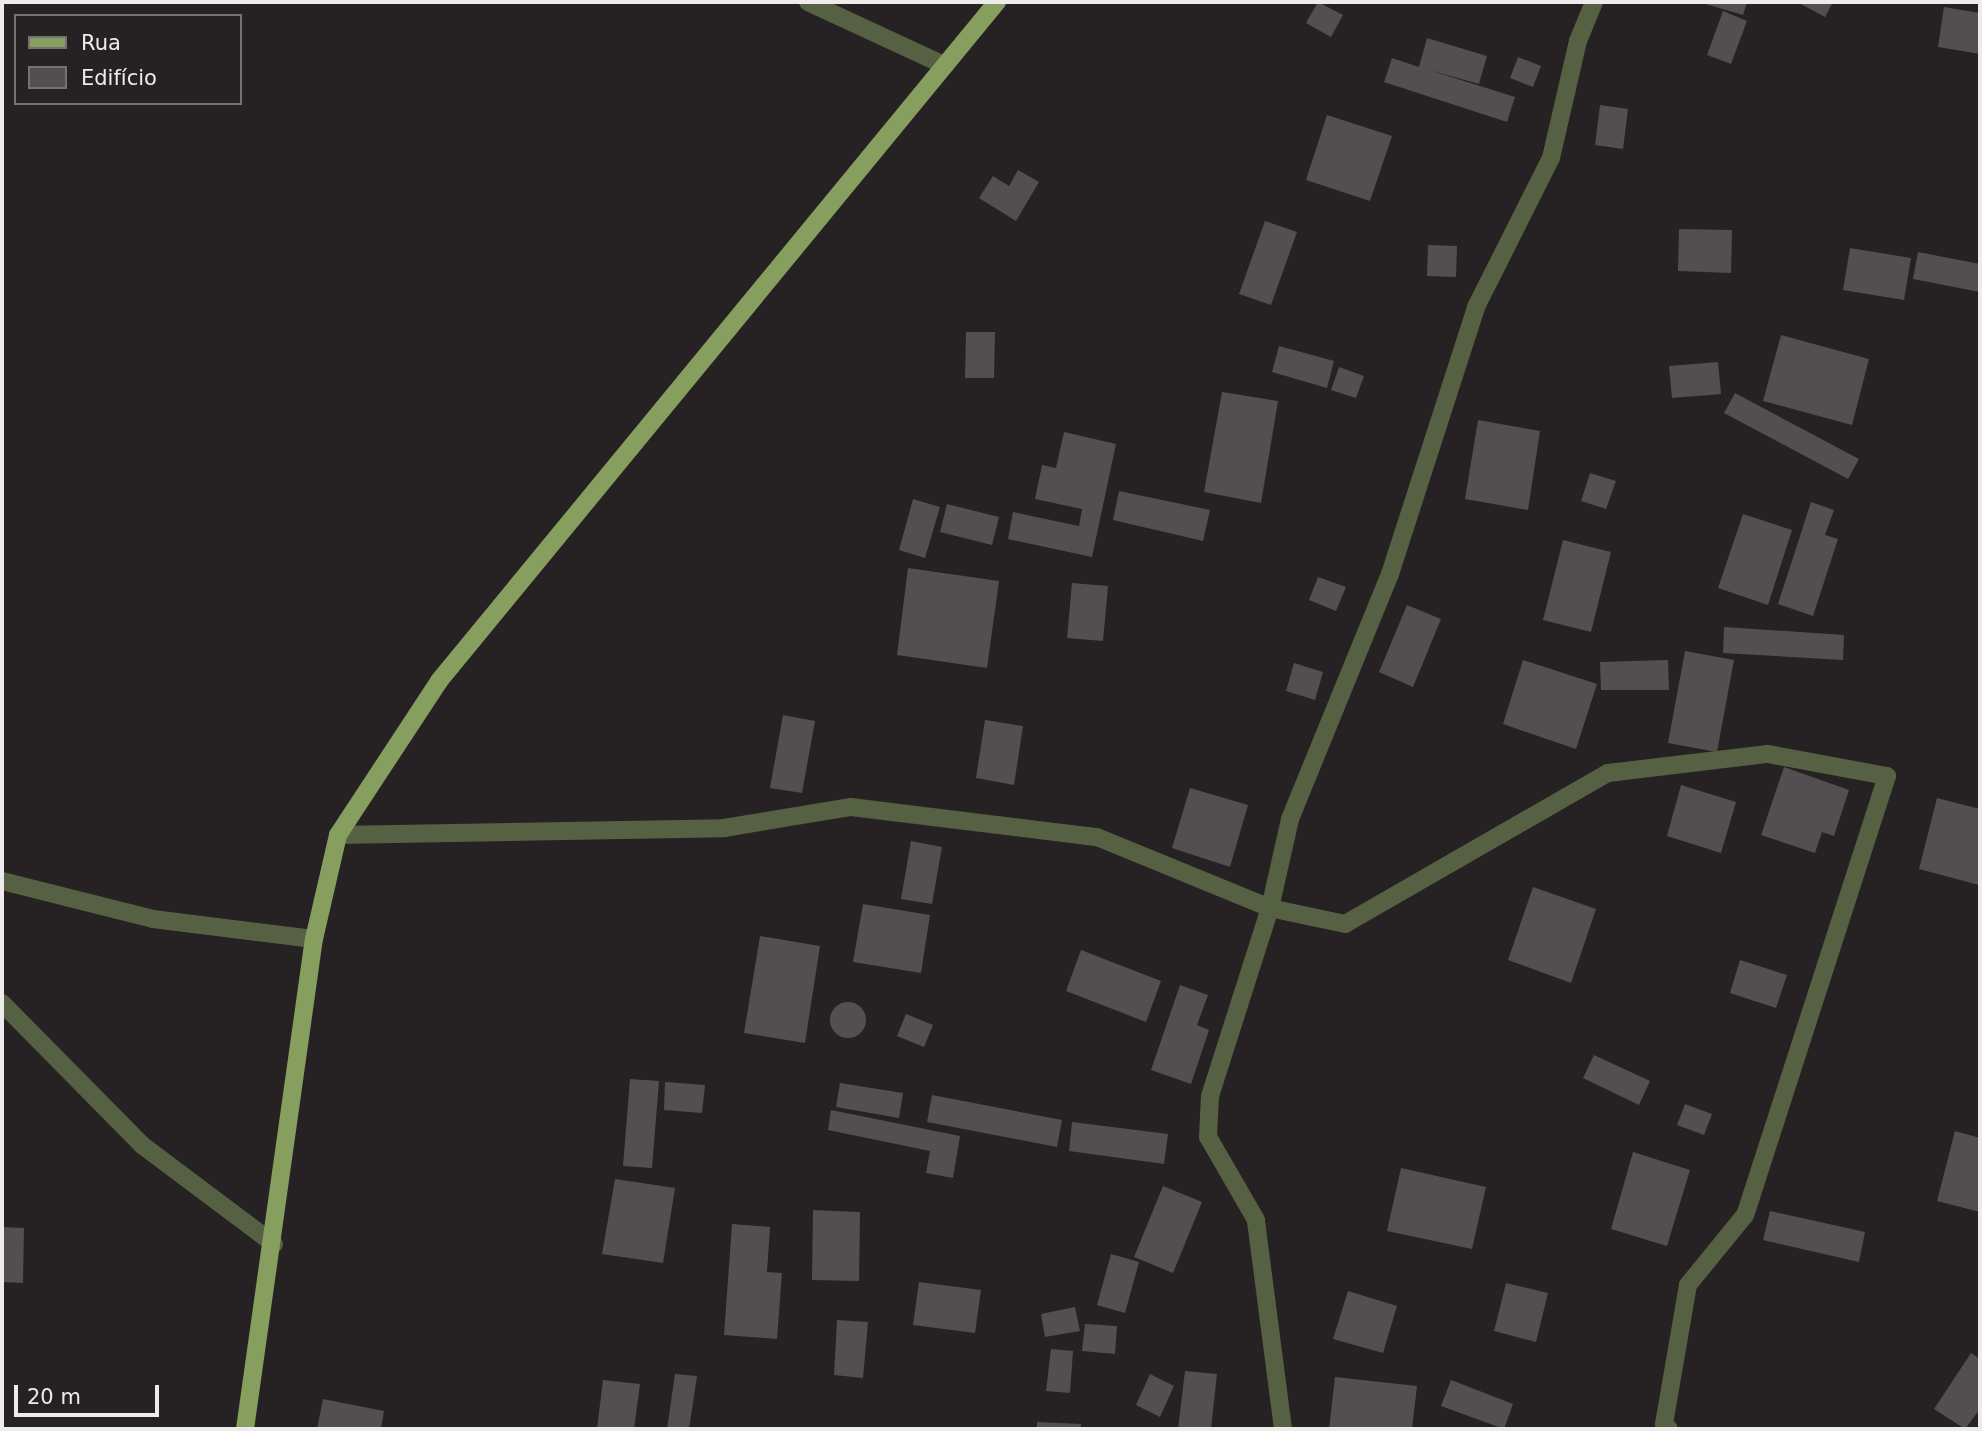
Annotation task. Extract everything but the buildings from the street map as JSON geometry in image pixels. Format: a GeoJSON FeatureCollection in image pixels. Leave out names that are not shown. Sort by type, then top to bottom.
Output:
{"type":"FeatureCollection","features":[{"type":"Feature","properties":{"kind":"main road"},"geometry":{"type":"LineString","coordinates":[[245,1429],[274,1244],[314,939],[338,835],[439,681],[997,2]]}},
{"type":"Feature","properties":{"kind":"street"},"geometry":{"type":"LineString","coordinates":[[808,2],[944,65]]}},
{"type":"Feature","properties":{"kind":"street"},"geometry":{"type":"LineString","coordinates":[[1283,1429],[1256,1220],[1208,1137],[1210,1096],[1270,908],[1290,819],[1390,574],[1476,307],[1551,158],[1578,41],[1594,2]]}},
{"type":"Feature","properties":{"kind":"street"},"geometry":{"type":"LineString","coordinates":[[338,835],[724,828],[851,807],[1097,837],[1270,908],[1345,924],[1608,772],[1768,754],[1887,776],[1745,1215],[1688,1285],[1664,1424],[1669,1429]]}},
{"type":"Feature","properties":{"kind":"street"},"geometry":{"type":"LineString","coordinates":[[2,881],[153,919],[314,939]]}},
{"type":"Feature","properties":{"kind":"street"},"geometry":{"type":"LineString","coordinates":[[2,1003],[142,1145],[274,1244]]}}]}
